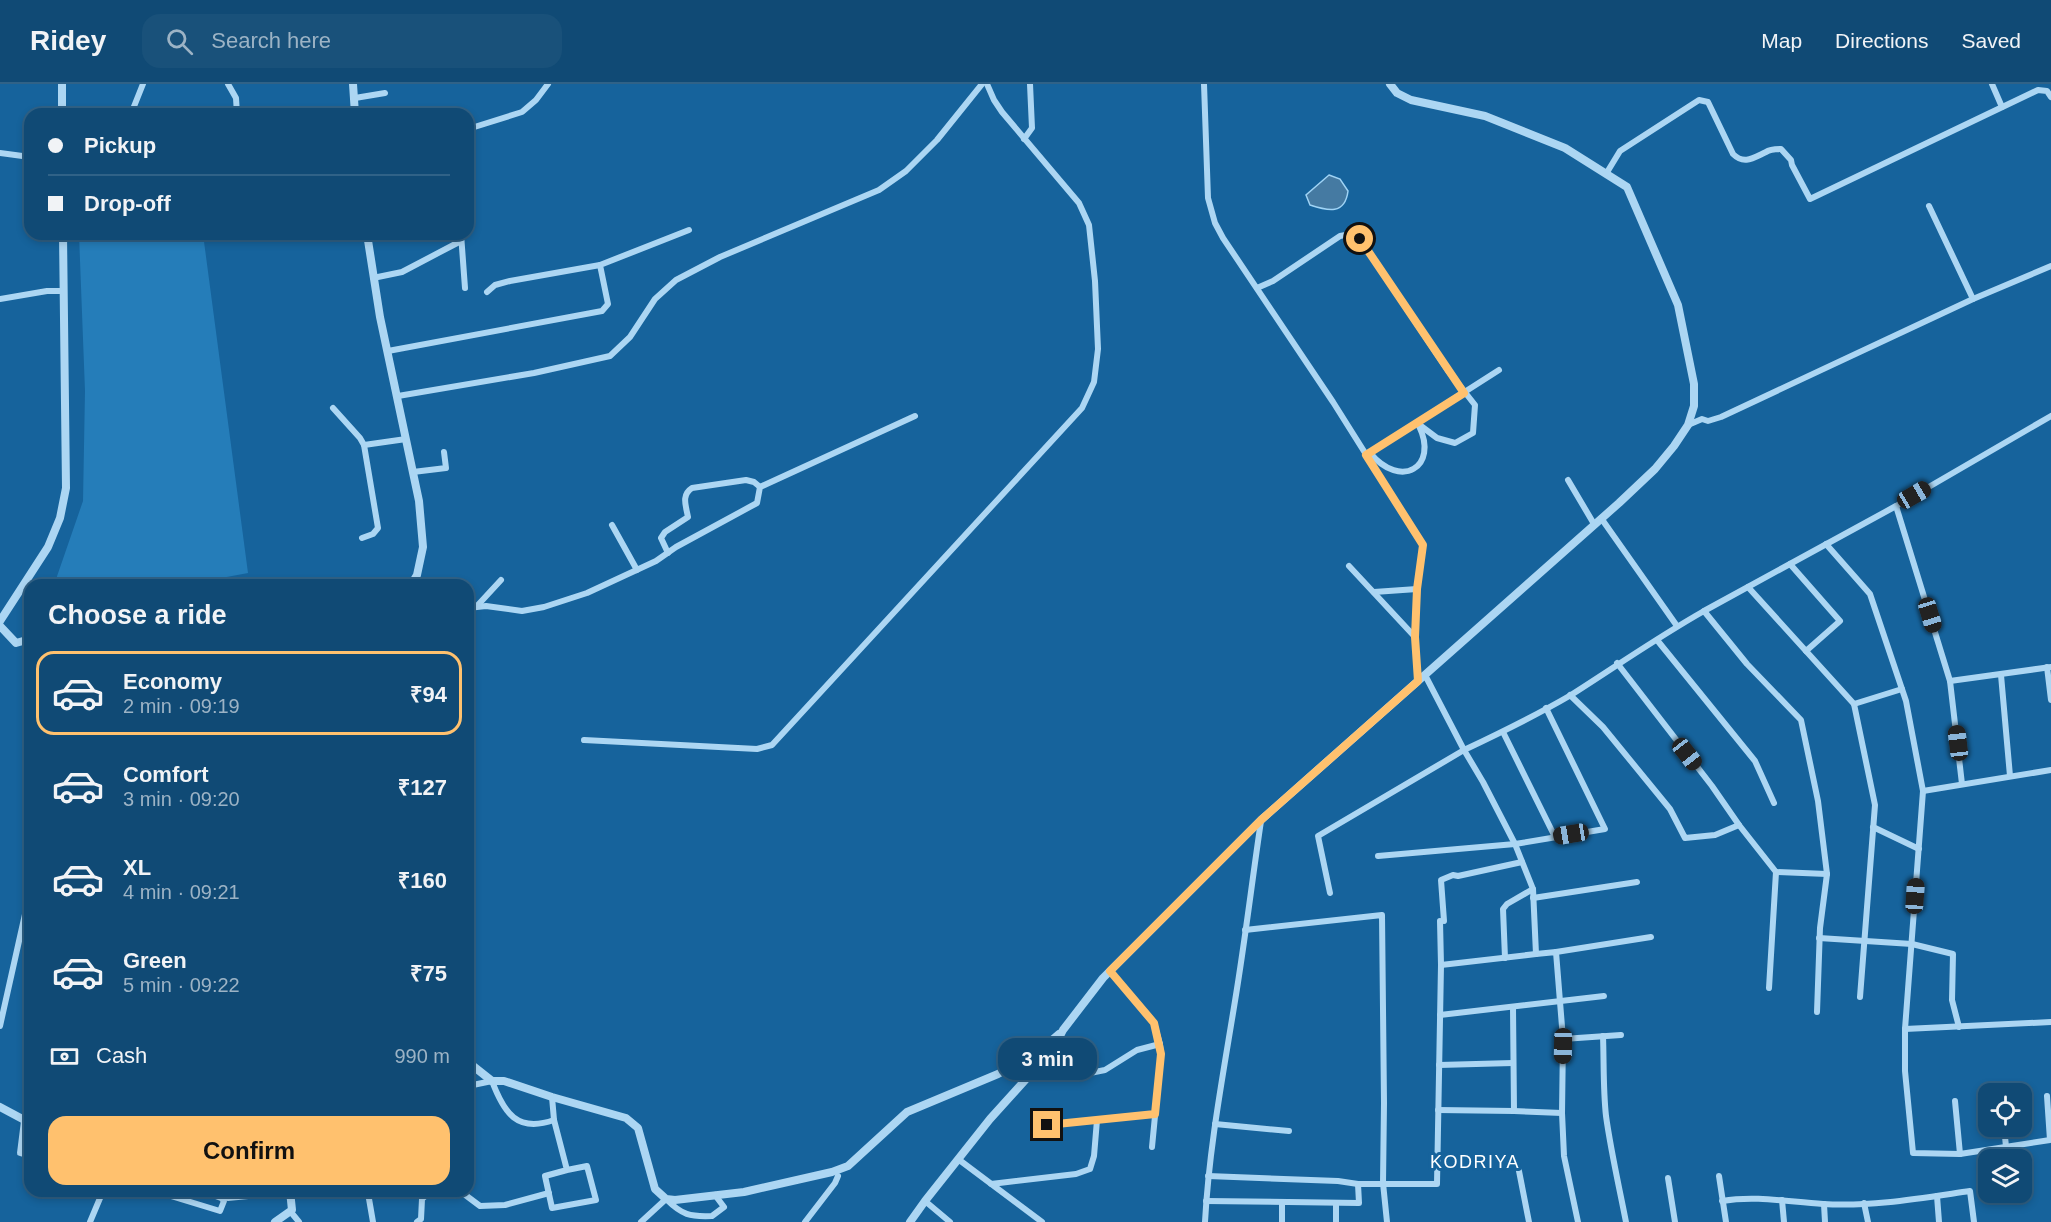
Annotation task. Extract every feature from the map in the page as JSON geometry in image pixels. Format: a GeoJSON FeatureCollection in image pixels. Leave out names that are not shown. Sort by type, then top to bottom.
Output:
{"type":"FeatureCollection","features":[{"type":"Feature","properties":{"kind":"street"},"geometry":{"type":"LineString","coordinates":[[62,84],[62,108]]}},
{"type":"Feature","properties":{"kind":"street"},"geometry":{"type":"LineString","coordinates":[[133,108],[143,84]]}},
{"type":"Feature","properties":{"kind":"street"},"geometry":{"type":"LineString","coordinates":[[228,84],[236,98],[237,108]]}},
{"type":"Feature","properties":{"kind":"street"},"geometry":{"type":"LineString","coordinates":[[353,84],[355,108]]}},
{"type":"Feature","properties":{"kind":"street"},"geometry":{"type":"LineString","coordinates":[[474,127],[522,112],[536,100],[548,84]]}},
{"type":"Feature","properties":{"kind":"street"},"geometry":{"type":"LineString","coordinates":[[398,396],[534,373],[610,357],[630,337],[655,299],[676,280],[720,257],[879,190],[906,171],[943,134],[982,84]]}},
{"type":"Feature","properties":{"kind":"street"},"geometry":{"type":"LineString","coordinates":[[584,740],[757,749],[772,745],[1082,408],[1094,382],[1098,349],[1095,281],[1089,225],[1078,203],[1002,112],[987,84]]}},
{"type":"Feature","properties":{"kind":"street"},"geometry":{"type":"LineString","coordinates":[[1024,139],[1032,128],[1030,84]]}},
{"type":"Feature","properties":{"kind":"street"},"geometry":{"type":"LineString","coordinates":[[1204,84],[1207,184],[1211,211],[1223,238],[1368,454],[1423,545],[1417,589],[1415,637],[1421,678],[1483,782],[1515,844],[1533,889],[1536,954]]}},
{"type":"Feature","properties":{"kind":"street"},"geometry":{"type":"LineString","coordinates":[[910,1222],[924,1201],[990,1119],[1054,1048],[1064,1030],[1110,971],[1261,820],[1654,469],[1688,425],[1694,406],[1694,384],[1678,305],[1627,187],[1565,148],[1485,116],[1411,100],[1397,93],[1390,84]]}},
{"type":"Feature","properties":{"kind":"street"},"geometry":{"type":"LineString","coordinates":[[1992,84],[2002,107]]}},
{"type":"Feature","properties":{"kind":"street"},"geometry":{"type":"LineString","coordinates":[[1606,174],[1620,152],[1699,100],[1708,102],[1732,154],[1738,160],[1757,157],[1768,150],[1781,149],[1791,160],[1810,199],[2038,90],[2047,91],[2051,97]]}},
{"type":"Feature","properties":{"kind":"street"},"geometry":{"type":"LineString","coordinates":[[355,98],[385,93]]}},
{"type":"Feature","properties":{"kind":"street"},"geometry":{"type":"LineString","coordinates":[[0,153],[24,156]]}},
{"type":"Feature","properties":{"kind":"street"},"geometry":{"type":"LineString","coordinates":[[1929,206],[1973,299]]}},
{"type":"Feature","properties":{"kind":"street"},"geometry":{"type":"LineString","coordinates":[[487,292],[495,285],[510,281],[600,266],[689,230]]}},
{"type":"Feature","properties":{"kind":"street"},"geometry":{"type":"LineString","coordinates":[[1257,288],[1272,281],[1340,236],[1356,236],[1371,253],[1464,393],[1475,405],[1473,433],[1462,441],[1455,443],[1437,438],[1417,423]]}},
{"type":"Feature","properties":{"kind":"street"},"geometry":{"type":"LineString","coordinates":[[28,579],[48,547],[60,518],[66,488],[63,240]]}},
{"type":"Feature","properties":{"kind":"street"},"geometry":{"type":"LineString","coordinates":[[368,240],[373,278],[419,501],[423,547],[415,579]]}},
{"type":"Feature","properties":{"kind":"street"},"geometry":{"type":"LineString","coordinates":[[373,278],[402,272],[456,240]]}},
{"type":"Feature","properties":{"kind":"street"},"geometry":{"type":"LineString","coordinates":[[461,240],[465,288]]}},
{"type":"Feature","properties":{"kind":"street"},"geometry":{"type":"LineString","coordinates":[[388,351],[602,311],[608,304],[600,266]]}},
{"type":"Feature","properties":{"kind":"street"},"geometry":{"type":"LineString","coordinates":[[1688,425],[1702,419],[1708,421],[1721,417],[1973,299],[2051,266]]}},
{"type":"Feature","properties":{"kind":"street"},"geometry":{"type":"LineString","coordinates":[[0,299],[31,293],[63,291]]}},
{"type":"Feature","properties":{"kind":"street"},"geometry":{"type":"LineString","coordinates":[[1368,454],[1499,370]]}},
{"type":"Feature","properties":{"kind":"street"},"geometry":{"type":"LineString","coordinates":[[333,408],[364,445],[378,528],[373,534],[362,537]]}},
{"type":"Feature","properties":{"kind":"street"},"geometry":{"type":"LineString","coordinates":[[760,487],[915,416]]}},
{"type":"Feature","properties":{"kind":"street"},"geometry":{"type":"LineString","coordinates":[[1330,893],[1318,836],[1464,750],[1503,732],[1570,695],[1677,626],[1896,506],[2051,416]]}},
{"type":"Feature","properties":{"kind":"street"},"geometry":{"type":"LineString","coordinates":[[1368,454],[1393,471],[1405,472],[1414,469],[1424,452],[1425,439],[1417,423]]}},
{"type":"Feature","properties":{"kind":"street"},"geometry":{"type":"LineString","coordinates":[[364,445],[406,439]]}},
{"type":"Feature","properties":{"kind":"street"},"geometry":{"type":"LineString","coordinates":[[413,472],[446,468],[444,452]]}},
{"type":"Feature","properties":{"kind":"street"},"geometry":{"type":"LineString","coordinates":[[668,553],[661,537],[688,517],[684,496],[686,492],[692,488],[746,480],[760,487]]}},
{"type":"Feature","properties":{"kind":"street"},"geometry":{"type":"LineString","coordinates":[[1568,480],[1677,626]]}},
{"type":"Feature","properties":{"kind":"street"},"geometry":{"type":"LineString","coordinates":[[476,607],[486,606],[522,611],[544,607],[587,593],[656,561],[757,503],[760,487]]}},
{"type":"Feature","properties":{"kind":"street"},"geometry":{"type":"LineString","coordinates":[[1896,506],[1950,681],[1962,784]]}},
{"type":"Feature","properties":{"kind":"street"},"geometry":{"type":"LineString","coordinates":[[612,525],[636,570]]}},
{"type":"Feature","properties":{"kind":"street"},"geometry":{"type":"LineString","coordinates":[[1826,544],[1870,594],[1902,689],[1923,791],[1905,1029],[1905,1071],[1913,1153],[1960,1154],[2050,1140],[2047,1096]]}},
{"type":"Feature","properties":{"kind":"street"},"geometry":{"type":"LineString","coordinates":[[1790,564],[1840,621],[1806,651]]}},
{"type":"Feature","properties":{"kind":"street"},"geometry":{"type":"LineString","coordinates":[[1349,566],[1415,637]]}},
{"type":"Feature","properties":{"kind":"street"},"geometry":{"type":"LineString","coordinates":[[476,607],[501,580]]}},
{"type":"Feature","properties":{"kind":"street"},"geometry":{"type":"LineString","coordinates":[[24,586],[0,624],[16,643],[24,641]]}},
{"type":"Feature","properties":{"kind":"street"},"geometry":{"type":"LineString","coordinates":[[1748,586],[1854,704],[1875,805],[1860,997]]}},
{"type":"Feature","properties":{"kind":"street"},"geometry":{"type":"LineString","coordinates":[[1374,592],[1417,589]]}},
{"type":"Feature","properties":{"kind":"street"},"geometry":{"type":"LineString","coordinates":[[1704,611],[1747,664],[1801,720],[1818,801],[1827,874],[1819,938],[1817,1012]]}},
{"type":"Feature","properties":{"kind":"street"},"geometry":{"type":"LineString","coordinates":[[1657,640],[1755,761],[1774,803]]}},
{"type":"Feature","properties":{"kind":"street"},"geometry":{"type":"LineString","coordinates":[[1617,663],[1776,872],[1769,988]]}},
{"type":"Feature","properties":{"kind":"street"},"geometry":{"type":"LineString","coordinates":[[1950,681],[2049,667],[2051,700]]}},
{"type":"Feature","properties":{"kind":"street"},"geometry":{"type":"LineString","coordinates":[[2001,675],[2010,776]]}},
{"type":"Feature","properties":{"kind":"street"},"geometry":{"type":"LineString","coordinates":[[1854,704],[1902,689]]}},
{"type":"Feature","properties":{"kind":"street"},"geometry":{"type":"LineString","coordinates":[[1570,695],[1603,727],[1670,809],[1684,838],[1715,835],[1739,825]]}},
{"type":"Feature","properties":{"kind":"street"},"geometry":{"type":"LineString","coordinates":[[1378,856],[1515,844],[1605,829],[1546,708]]}},
{"type":"Feature","properties":{"kind":"street"},"geometry":{"type":"LineString","coordinates":[[1503,732],[1555,837]]}},
{"type":"Feature","properties":{"kind":"street"},"geometry":{"type":"LineString","coordinates":[[1923,791],[2051,770]]}},
{"type":"Feature","properties":{"kind":"street"},"geometry":{"type":"LineString","coordinates":[[1205,1222],[1215,1124],[1261,820]]}},
{"type":"Feature","properties":{"kind":"street"},"geometry":{"type":"LineString","coordinates":[[1873,827],[1919,849]]}},
{"type":"Feature","properties":{"kind":"street"},"geometry":{"type":"LineString","coordinates":[[1208,1176],[1338,1181],[1358,1184],[1437,1184],[1442,880],[1453,874],[1458,876],[1522,862]]}},
{"type":"Feature","properties":{"kind":"street"},"geometry":{"type":"LineString","coordinates":[[1776,872],[1827,874]]}},
{"type":"Feature","properties":{"kind":"street"},"geometry":{"type":"LineString","coordinates":[[1533,898],[1585,892],[1637,882]]}},
{"type":"Feature","properties":{"kind":"street"},"geometry":{"type":"LineString","coordinates":[[1505,958],[1503,909],[1507,904],[1533,889]]}},
{"type":"Feature","properties":{"kind":"street"},"geometry":{"type":"LineString","coordinates":[[1245,930],[1382,915],[1383,1183],[1387,1222]]}},
{"type":"Feature","properties":{"kind":"street"},"geometry":{"type":"LineString","coordinates":[[0,1026],[24,919]]}},
{"type":"Feature","properties":{"kind":"street"},"geometry":{"type":"LineString","coordinates":[[1441,965],[1556,952],[1651,937]]}},
{"type":"Feature","properties":{"kind":"street"},"geometry":{"type":"LineString","coordinates":[[1819,938],[1912,944],[1953,954],[1952,1000],[1959,1027]]}},
{"type":"Feature","properties":{"kind":"street"},"geometry":{"type":"LineString","coordinates":[[1556,952],[1563,1039],[1564,1156],[1578,1222]]}},
{"type":"Feature","properties":{"kind":"street"},"geometry":{"type":"LineString","coordinates":[[1110,971],[1154,1023],[1160,1044],[1152,1146]]}},
{"type":"Feature","properties":{"kind":"street"},"geometry":{"type":"LineString","coordinates":[[1440,1015],[1604,996]]}},
{"type":"Feature","properties":{"kind":"street"},"geometry":{"type":"LineString","coordinates":[[1513,1008],[1514,1112]]}},
{"type":"Feature","properties":{"kind":"street"},"geometry":{"type":"LineString","coordinates":[[1905,1029],[2051,1022]]}},
{"type":"Feature","properties":{"kind":"street"},"geometry":{"type":"LineString","coordinates":[[640,1222],[666,1199],[726,1194],[832,1172],[848,1166],[907,1112],[998,1074],[1038,1053],[1064,1030]]}},
{"type":"Feature","properties":{"kind":"street"},"geometry":{"type":"LineString","coordinates":[[1563,1039],[1621,1035]]}},
{"type":"Feature","properties":{"kind":"street"},"geometry":{"type":"LineString","coordinates":[[1603,1036],[1606,1113],[1626,1222]]}},
{"type":"Feature","properties":{"kind":"street"},"geometry":{"type":"LineString","coordinates":[[1047,1056],[1070,1077],[1105,1070],[1137,1050],[1160,1044]]}},
{"type":"Feature","properties":{"kind":"street"},"geometry":{"type":"LineString","coordinates":[[1439,1065],[1513,1063]]}},
{"type":"Feature","properties":{"kind":"street"},"geometry":{"type":"LineString","coordinates":[[474,1067],[492,1081],[500,1102],[513,1118],[538,1126],[554,1120]]}},
{"type":"Feature","properties":{"kind":"street"},"geometry":{"type":"LineString","coordinates":[[474,1085],[504,1081],[626,1118],[638,1128],[655,1189],[677,1210],[689,1216],[712,1216],[724,1207],[726,1194]]}},
{"type":"Feature","properties":{"kind":"street"},"geometry":{"type":"LineString","coordinates":[[552,1097],[554,1120],[567,1170]]}},
{"type":"Feature","properties":{"kind":"street"},"geometry":{"type":"LineString","coordinates":[[1955,1101],[1960,1154]]}},
{"type":"Feature","properties":{"kind":"street"},"geometry":{"type":"LineString","coordinates":[[0,1107],[24,1120]]}},
{"type":"Feature","properties":{"kind":"street"},"geometry":{"type":"LineString","coordinates":[[1438,1110],[1562,1113]]}},
{"type":"Feature","properties":{"kind":"street"},"geometry":{"type":"LineString","coordinates":[[1047,1125],[1155,1114]]}},
{"type":"Feature","properties":{"kind":"street"},"geometry":{"type":"LineString","coordinates":[[991,1184],[1076,1174],[1090,1169],[1094,1156],[1097,1120]]}},
{"type":"Feature","properties":{"kind":"street"},"geometry":{"type":"LineString","coordinates":[[1215,1124],[1289,1131]]}},
{"type":"Feature","properties":{"kind":"street"},"geometry":{"type":"LineString","coordinates":[[24,1135],[20,1153],[24,1154]]}},
{"type":"Feature","properties":{"kind":"street"},"geometry":{"type":"LineString","coordinates":[[2005,1137],[2006,1147]]}},
{"type":"Feature","properties":{"kind":"street"},"geometry":{"type":"LineString","coordinates":[[958,1159],[1042,1222]]}},
{"type":"Feature","properties":{"kind":"street"},"geometry":{"type":"LineString","coordinates":[[587,1166],[596,1200],[552,1208],[545,1176],[567,1170],[587,1166]]}},
{"type":"Feature","properties":{"kind":"street"},"geometry":{"type":"LineString","coordinates":[[1520,1171],[1529,1222]]}},
{"type":"Feature","properties":{"kind":"street"},"geometry":{"type":"LineString","coordinates":[[805,1222],[838,1176]]}},
{"type":"Feature","properties":{"kind":"street"},"geometry":{"type":"LineString","coordinates":[[1719,1176],[1726,1222]]}},
{"type":"Feature","properties":{"kind":"street"},"geometry":{"type":"LineString","coordinates":[[1668,1178],[1675,1222]]}},
{"type":"Feature","properties":{"kind":"street"},"geometry":{"type":"LineString","coordinates":[[1206,1202],[1359,1203],[1358,1184]]}},
{"type":"Feature","properties":{"kind":"street"},"geometry":{"type":"LineString","coordinates":[[1722,1201],[1736,1198],[1824,1204],[1864,1203],[1970,1191],[1974,1222]]}},
{"type":"Feature","properties":{"kind":"street"},"geometry":{"type":"LineString","coordinates":[[468,1197],[480,1206],[505,1204],[549,1193]]}},
{"type":"Feature","properties":{"kind":"street"},"geometry":{"type":"LineString","coordinates":[[715,1195],[724,1207]]}},
{"type":"Feature","properties":{"kind":"street"},"geometry":{"type":"LineString","coordinates":[[1936,1196],[1939,1222]]}},
{"type":"Feature","properties":{"kind":"street"},"geometry":{"type":"LineString","coordinates":[[92,1221],[101,1197]]}},
{"type":"Feature","properties":{"kind":"street"},"geometry":{"type":"LineString","coordinates":[[174,1197],[220,1211],[224,1201],[218,1197]]}},
{"type":"Feature","properties":{"kind":"street"},"geometry":{"type":"LineString","coordinates":[[228,1198],[238,1197]]}},
{"type":"Feature","properties":{"kind":"street"},"geometry":{"type":"LineString","coordinates":[[291,1197],[291,1211],[299,1222]]}},
{"type":"Feature","properties":{"kind":"street"},"geometry":{"type":"LineString","coordinates":[[369,1197],[373,1222]]}},
{"type":"Feature","properties":{"kind":"street"},"geometry":{"type":"LineString","coordinates":[[420,1221],[422,1199],[424,1197]]}},
{"type":"Feature","properties":{"kind":"street"},"geometry":{"type":"LineString","coordinates":[[1782,1200],[1784,1222]]}},
{"type":"Feature","properties":{"kind":"street"},"geometry":{"type":"LineString","coordinates":[[924,1201],[950,1222]]}},
{"type":"Feature","properties":{"kind":"street"},"geometry":{"type":"LineString","coordinates":[[1282,1202],[1282,1222]]}},
{"type":"Feature","properties":{"kind":"street"},"geometry":{"type":"LineString","coordinates":[[1864,1203],[1868,1222]]}},
{"type":"Feature","properties":{"kind":"street"},"geometry":{"type":"LineString","coordinates":[[1336,1204],[1336,1222]]}},
{"type":"Feature","properties":{"kind":"street"},"geometry":{"type":"LineString","coordinates":[[1824,1204],[1825,1222]]}},
{"type":"Feature","properties":{"kind":"street"},"geometry":{"type":"LineString","coordinates":[[275,1222],[291,1211]]}},
{"type":"Feature","properties":{"kind":"shaded area"},"geometry":{"type":"Polygon","coordinates":[[[1329,175],[1340,179],[1348,191],[1343,204],[1339,208],[1329,210],[1310,205],[1306,195],[1329,175]]]}},
{"type":"Feature","properties":{"kind":"shaded area"},"geometry":{"type":"Polygon","coordinates":[[[79,240],[204,240],[248,573],[216,579],[56,579],[83,501],[85,391],[79,240]]]}},
{"type":"Feature","properties":{"kind":"district","name":"KODRIYA"},"geometry":{"type":"Point","coordinates":[1475,1162]}},
{"type":"Feature","properties":{"kind":"route"},"geometry":{"type":"LineString","coordinates":[[1047,1125],[1155,1114],[1161,1054],[1154,1023],[1110,971],[1261,820],[1418,681],[1415,637],[1417,589],[1423,545],[1366,455],[1464,393],[1360,239]]}}]}
